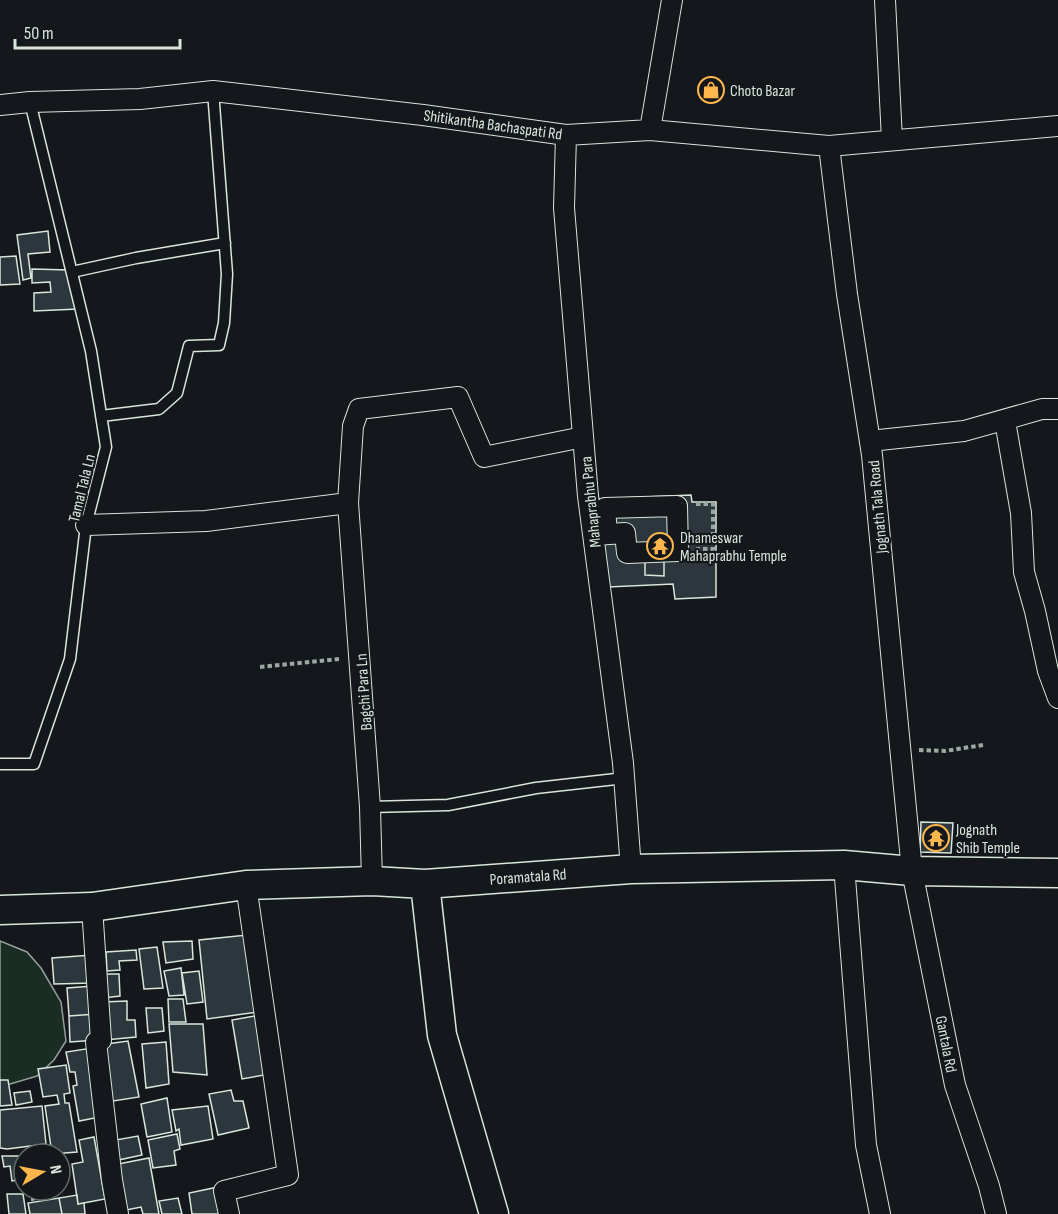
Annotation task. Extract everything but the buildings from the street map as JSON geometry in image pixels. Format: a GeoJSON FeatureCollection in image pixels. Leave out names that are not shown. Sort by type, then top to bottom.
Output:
{"type":"FeatureCollection","features":[{"type":"Feature","properties":{"kind":"main road","name":"Poramatala Rd"},"geometry":{"type":"LineString","coordinates":[[0,910],[92,907],[246,885],[372,881],[425,884],[631,868],[844,865],[912,870],[1058,873]]}},
{"type":"Feature","properties":{"kind":"main road"},"geometry":{"type":"LineString","coordinates":[[425,884],[442,1035],[494,1214]]}},
{"type":"Feature","properties":{"kind":"street"},"geometry":{"type":"LineString","coordinates":[[650,130],[672,0]]}},
{"type":"Feature","properties":{"kind":"street"},"geometry":{"type":"LineString","coordinates":[[885,0],[892,140]]}},
{"type":"Feature","properties":{"kind":"street","name":"Shitikantha Bachaspati Rd"},"geometry":{"type":"LineString","coordinates":[[0,105],[140,99],[213,91],[423,115],[566,135],[650,130],[829,146],[1058,126]]}},
{"type":"Feature","properties":{"kind":"street","name":"Mahaprabhu Para"},"geometry":{"type":"LineString","coordinates":[[566,135],[564,208],[583,437],[600,534],[625,778],[631,868]]}},
{"type":"Feature","properties":{"kind":"street","name":"Jognath Tala Road"},"geometry":{"type":"LineString","coordinates":[[829,146],[847,294],[870,441],[912,870]]}},
{"type":"Feature","properties":{"kind":"street","name":"Bagchi Para Ln"},"geometry":{"type":"LineString","coordinates":[[372,881],[370,807],[348,503],[353,426],[359,409],[458,397],[484,457],[583,437]]}},
{"type":"Feature","properties":{"kind":"street"},"geometry":{"type":"LineString","coordinates":[[870,441],[964,431],[1042,409],[1058,409]]}},
{"type":"Feature","properties":{"kind":"street"},"geometry":{"type":"LineString","coordinates":[[1005,421],[1021,513],[1024,572],[1048,671],[1058,698]]}},
{"type":"Feature","properties":{"kind":"street"},"geometry":{"type":"LineString","coordinates":[[86,525],[206,521],[348,503]]}},
{"type":"Feature","properties":{"kind":"street"},"geometry":{"type":"LineString","coordinates":[[678,506],[678,551],[627,553],[625,533],[600,534],[605,508],[678,506]]}},
{"type":"Feature","properties":{"kind":"street"},"geometry":{"type":"LineString","coordinates":[[844,865],[866,1145],[880,1214]]}},
{"type":"Feature","properties":{"kind":"street","name":"Gantala Rd"},"geometry":{"type":"LineString","coordinates":[[912,870],[955,1085],[989,1186],[996,1214]]}},
{"type":"Feature","properties":{"kind":"street"},"geometry":{"type":"LineString","coordinates":[[230,1214],[224,1191],[288,1175],[246,885]]}},
{"type":"Feature","properties":{"kind":"street"},"geometry":{"type":"LineString","coordinates":[[92,907],[101,1040],[96,1042],[118,1214]]}},
{"type":"Feature","properties":{"kind":"lane"},"geometry":{"type":"LineString","coordinates":[[101,416],[159,409],[177,393],[189,346],[219,345],[224,323],[227,274],[213,91]]}},
{"type":"Feature","properties":{"kind":"lane","name":"Tamal Tala Ln"},"geometry":{"type":"LineString","coordinates":[[0,764],[34,764],[70,659],[86,525],[106,447],[91,351],[30,102]]}},
{"type":"Feature","properties":{"kind":"lane"},"geometry":{"type":"LineString","coordinates":[[72,272],[136,258],[225,243]]}},
{"type":"Feature","properties":{"kind":"lane"},"geometry":{"type":"LineString","coordinates":[[370,807],[448,805],[536,789],[625,778]]}},
{"type":"Feature","properties":{"kind":"path"},"geometry":{"type":"LineString","coordinates":[[677,549],[714,549],[713,504],[678,506]]}},
{"type":"Feature","properties":{"kind":"path"},"geometry":{"type":"LineString","coordinates":[[260,667],[360,657]]}},
{"type":"Feature","properties":{"kind":"path"},"geometry":{"type":"LineString","coordinates":[[900,749],[945,751],[983,745]]}},
{"type":"Feature","properties":{"kind":"green space"},"geometry":{"type":"Polygon","coordinates":[[[0,941],[27,952],[41,968],[61,1002],[66,1041],[54,1060],[37,1076],[0,1085],[0,941]]]}},
{"type":"Feature","properties":{"kind":"place","name":"Choto Bazar"},"geometry":{"type":"Point","coordinates":[711,90]}},
{"type":"Feature","properties":{"kind":"place","name":"Dhameswar Mahaprabhu Temple"},"geometry":{"type":"Point","coordinates":[660,546]}},
{"type":"Feature","properties":{"kind":"place","name":"Jognath Shib Temple"},"geometry":{"type":"Point","coordinates":[936,838]}}]}
